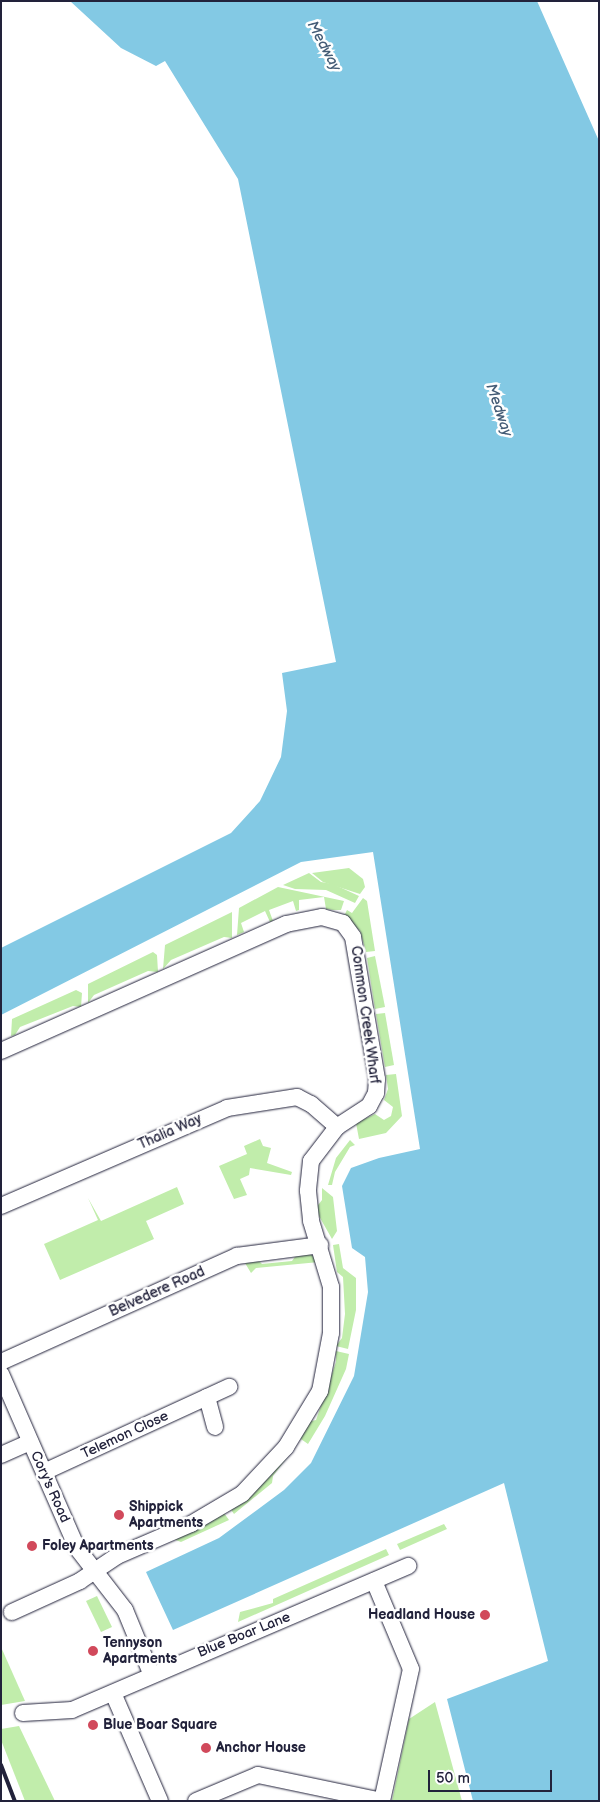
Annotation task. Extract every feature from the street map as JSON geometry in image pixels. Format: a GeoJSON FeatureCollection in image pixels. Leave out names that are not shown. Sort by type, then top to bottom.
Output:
{"type":"FeatureCollection","features":[{"type":"Feature","properties":{"kind":"street","name":"Common Creek Wharf"},"geometry":{"type":"LineString","coordinates":[[1,1051],[286,924],[314,917],[331,918],[345,925],[354,940],[377,1079],[376,1093],[369,1106],[337,1127],[311,1162],[308,1192],[311,1221],[320,1245],[331,1287],[331,1333],[320,1391],[286,1447],[242,1494],[191,1524],[116,1556],[93,1570],[80,1581],[12,1612]]}},
{"type":"Feature","properties":{"kind":"street","name":"Thalia Way"},"geometry":{"type":"LineString","coordinates":[[1,1206],[227,1108],[297,1097],[311,1104],[337,1127]]}},
{"type":"Feature","properties":{"kind":"street","name":"Belvedere Road"},"geometry":{"type":"LineString","coordinates":[[1,1362],[237,1256],[320,1245]]}},
{"type":"Feature","properties":{"kind":"street","name":"Cory's Road"},"geometry":{"type":"LineString","coordinates":[[1,1374],[77,1548],[93,1570],[109,1586],[125,1610],[151,1673]]}},
{"type":"Feature","properties":{"kind":"street","name":"Telemon Close"},"geometry":{"type":"LineString","coordinates":[[44,1472],[230,1387]]}},
{"type":"Feature","properties":{"kind":"street"},"geometry":{"type":"LineString","coordinates":[[207,1397],[214,1427]]}},
{"type":"Feature","properties":{"kind":"street"},"geometry":{"type":"LineString","coordinates":[[1,1455],[30,1442]]}},
{"type":"Feature","properties":{"kind":"street","name":"Blue Boar Lane"},"geometry":{"type":"LineString","coordinates":[[23,1713],[63,1712],[113,1693],[151,1673],[408,1566]]}},
{"type":"Feature","properties":{"kind":"street"},"geometry":{"type":"LineString","coordinates":[[196,1801],[262,1774],[382,1801],[412,1669],[374,1581]]}},
{"type":"Feature","properties":{"kind":"street"},"geometry":{"type":"LineString","coordinates":[[113,1693],[160,1801]]}},
{"type":"Feature","properties":{"kind":"green space"},"geometry":{"type":"Polygon","coordinates":[[[349,868],[363,879],[365,887],[360,894],[323,882],[312,873],[349,868]]]}},
{"type":"Feature","properties":{"kind":"green space"},"geometry":{"type":"Polygon","coordinates":[[[309,873],[321,882],[333,884],[359,896],[355,903],[326,890],[295,889],[283,885],[309,873]]]}},
{"type":"Feature","properties":{"kind":"green space"},"geometry":{"type":"Polygon","coordinates":[[[278,887],[344,901],[341,910],[333,910],[326,909],[324,897],[299,900],[299,910],[296,911],[293,901],[269,910],[273,921],[270,922],[265,911],[241,923],[244,932],[237,935],[239,908],[278,887]]]}},
{"type":"Feature","properties":{"kind":"green space"},"geometry":{"type":"Polygon","coordinates":[[[363,898],[367,901],[375,951],[366,952],[360,931],[344,916],[347,910],[352,913],[363,898]]]}},
{"type":"Feature","properties":{"kind":"green space"},"geometry":{"type":"Polygon","coordinates":[[[232,912],[232,938],[224,937],[171,960],[163,969],[165,945],[232,912]]]}},
{"type":"Feature","properties":{"kind":"green space"},"geometry":{"type":"Polygon","coordinates":[[[153,952],[157,955],[158,972],[148,971],[94,995],[88,1003],[88,984],[153,952]]]}},
{"type":"Feature","properties":{"kind":"green space"},"geometry":{"type":"Polygon","coordinates":[[[375,956],[385,1007],[375,1009],[367,958],[375,956]]]}},
{"type":"Feature","properties":{"kind":"green space"},"geometry":{"type":"Polygon","coordinates":[[[76,990],[82,993],[81,1007],[73,1006],[20,1027],[15,1035],[11,1036],[12,1019],[76,990]]]}},
{"type":"Feature","properties":{"kind":"green space"},"geometry":{"type":"Polygon","coordinates":[[[385,1013],[394,1065],[385,1067],[376,1014],[385,1013]]]}},
{"type":"Feature","properties":{"kind":"green space"},"geometry":{"type":"Polygon","coordinates":[[[396,1074],[402,1116],[386,1133],[359,1139],[356,1123],[375,1114],[384,1120],[391,1116],[393,1107],[384,1100],[388,1089],[386,1075],[396,1074]]]}},
{"type":"Feature","properties":{"kind":"green space"},"geometry":{"type":"Polygon","coordinates":[[[260,1139],[263,1146],[271,1148],[267,1163],[292,1172],[291,1175],[250,1168],[249,1175],[240,1179],[247,1195],[234,1199],[219,1166],[247,1154],[244,1146],[260,1139]]]}},
{"type":"Feature","properties":{"kind":"green space"},"geometry":{"type":"Polygon","coordinates":[[[350,1140],[355,1145],[350,1147],[335,1172],[332,1185],[328,1185],[336,1158],[350,1140]]]}},
{"type":"Feature","properties":{"kind":"green space"},"geometry":{"type":"Polygon","coordinates":[[[177,1187],[184,1204],[146,1221],[154,1239],[60,1280],[44,1244],[98,1220],[88,1198],[101,1221],[177,1187]]]}},
{"type":"Feature","properties":{"kind":"green space"},"geometry":{"type":"Polygon","coordinates":[[[322,1188],[333,1197],[337,1231],[332,1239],[315,1209],[322,1200],[322,1188]]]}},
{"type":"Feature","properties":{"kind":"green space"},"geometry":{"type":"Polygon","coordinates":[[[339,1244],[343,1268],[356,1278],[356,1310],[348,1349],[336,1346],[342,1338],[345,1314],[343,1277],[337,1272],[333,1245],[339,1244]]]}},
{"type":"Feature","properties":{"kind":"green space"},"geometry":{"type":"Polygon","coordinates":[[[309,1252],[319,1262],[256,1268],[251,1273],[245,1263],[258,1260],[262,1264],[292,1261],[297,1254],[309,1252]]]}},
{"type":"Feature","properties":{"kind":"green space"},"geometry":{"type":"Polygon","coordinates":[[[336,1351],[349,1354],[346,1369],[325,1416],[308,1444],[298,1437],[307,1422],[316,1420],[336,1362],[336,1351]]]}},
{"type":"Feature","properties":{"kind":"green space"},"geometry":{"type":"Polygon","coordinates":[[[293,1446],[296,1446],[273,1476],[272,1483],[234,1514],[229,1507],[253,1492],[271,1475],[293,1446]]]}},
{"type":"Feature","properties":{"kind":"green space"},"geometry":{"type":"Polygon","coordinates":[[[224,1513],[229,1520],[181,1542],[173,1539],[224,1513]]]}},
{"type":"Feature","properties":{"kind":"green space"},"geometry":{"type":"Polygon","coordinates":[[[444,1524],[447,1529],[400,1550],[397,1544],[444,1524]]]}},
{"type":"Feature","properties":{"kind":"green space"},"geometry":{"type":"Polygon","coordinates":[[[386,1549],[389,1555],[238,1622],[240,1612],[273,1603],[273,1599],[386,1549]]]}},
{"type":"Feature","properties":{"kind":"green space"},"geometry":{"type":"Polygon","coordinates":[[[97,1596],[112,1627],[101,1632],[86,1601],[97,1596]]]}},
{"type":"Feature","properties":{"kind":"green space"},"geometry":{"type":"Polygon","coordinates":[[[1,1647],[25,1701],[1,1705],[1,1647]]]}},
{"type":"Feature","properties":{"kind":"green space"},"geometry":{"type":"Polygon","coordinates":[[[435,1702],[462,1801],[392,1801],[409,1719],[435,1702]]]}},
{"type":"Feature","properties":{"kind":"green space"},"geometry":{"type":"Polygon","coordinates":[[[19,1726],[55,1801],[25,1801],[1,1740],[1,1729],[19,1726]]]}},
{"type":"Feature","properties":{"kind":"water","name":"Medway"},"geometry":{"type":"Polygon","coordinates":[[[70,1],[537,1],[599,141],[599,1801],[473,1801],[447,1699],[548,1661],[504,1483],[173,1630],[146,1572],[219,1538],[284,1490],[311,1463],[354,1376],[368,1292],[365,1257],[352,1248],[342,1186],[351,1168],[379,1158],[420,1149],[373,852],[301,862],[1,1015],[1,948],[231,833],[260,801],[281,757],[287,711],[282,673],[336,662],[238,179],[165,61],[156,66],[121,48],[70,1]]]}},
{"type":"Feature","properties":{"kind":"railway"},"geometry":{"type":"LineString","coordinates":[[1,1765],[15,1801]]}},
{"type":"Feature","properties":{"kind":"place","name":"Shippick Apartments"},"geometry":{"type":"Point","coordinates":[119,1515]}},
{"type":"Feature","properties":{"kind":"place","name":"Foley Apartments"},"geometry":{"type":"Point","coordinates":[32,1546]}},
{"type":"Feature","properties":{"kind":"place","name":"Headland House"},"geometry":{"type":"Point","coordinates":[485,1615]}},
{"type":"Feature","properties":{"kind":"place","name":"Tennyson Apartments"},"geometry":{"type":"Point","coordinates":[93,1651]}},
{"type":"Feature","properties":{"kind":"place","name":"Blue Boar Square"},"geometry":{"type":"Point","coordinates":[93,1725]}},
{"type":"Feature","properties":{"kind":"place","name":"Anchor House"},"geometry":{"type":"Point","coordinates":[206,1748]}}]}
